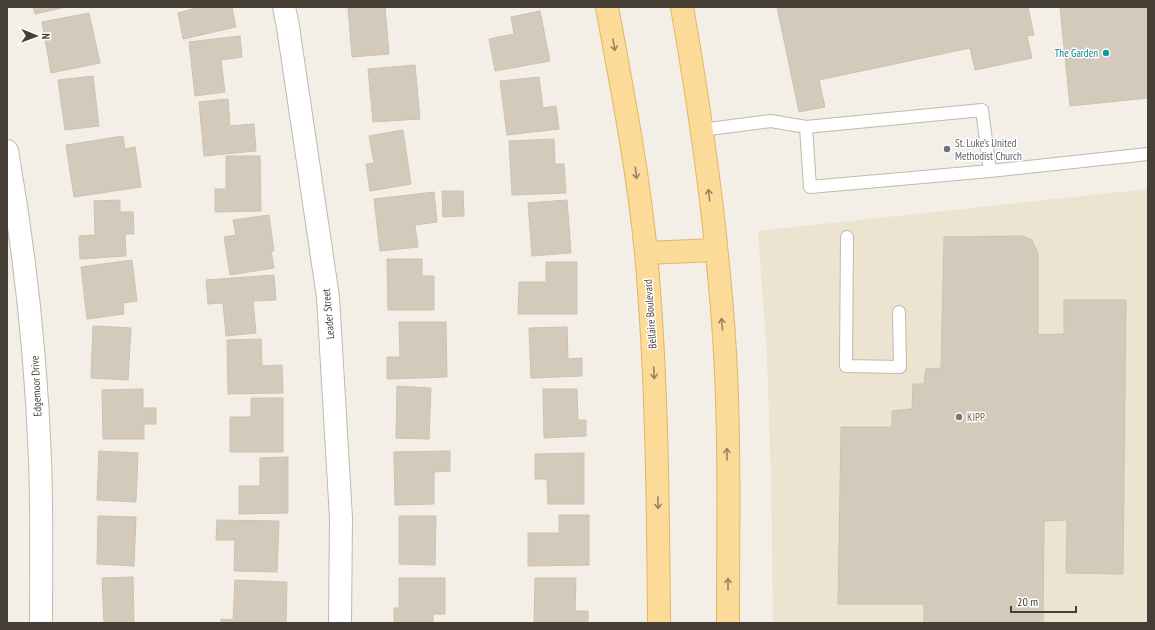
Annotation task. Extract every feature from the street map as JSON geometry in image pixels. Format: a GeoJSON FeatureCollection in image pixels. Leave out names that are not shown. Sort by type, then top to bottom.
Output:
{"type":"FeatureCollection","features":[{"type":"Feature","properties":{"kind":"main road","name":"Bellaire Boulevard"},"geometry":{"type":"LineString","coordinates":[[607,7],[634,152],[646,253],[657,434],[659,623]]}},
{"type":"Feature","properties":{"kind":"main road"},"geometry":{"type":"LineString","coordinates":[[682,7],[697,96],[716,250],[725,353],[728,623]]}},
{"type":"Feature","properties":{"kind":"main road"},"geometry":{"type":"LineString","coordinates":[[646,253],[716,250]]}},
{"type":"Feature","properties":{"kind":"street","name":"Leader Street"},"geometry":{"type":"LineString","coordinates":[[284,7],[328,297],[341,518],[340,623]]}},
{"type":"Feature","properties":{"kind":"street","name":"Edgemoor Drive"},"geometry":{"type":"LineString","coordinates":[[7,151],[16,200],[34,344],[40,460],[41,623]]}},
{"type":"Feature","properties":{"kind":"lane"},"geometry":{"type":"LineString","coordinates":[[701,130],[771,120],[806,127],[982,110],[990,171]]}},
{"type":"Feature","properties":{"kind":"lane"},"geometry":{"type":"LineString","coordinates":[[806,127],[810,187],[990,171],[1148,154]]}},
{"type":"Feature","properties":{"kind":"lane"},"geometry":{"type":"LineString","coordinates":[[847,237],[846,366],[900,367],[899,312]]}},
{"type":"Feature","properties":{"kind":"shaded area","name":"KIPP"},"geometry":{"type":"Polygon","coordinates":[[[1148,189],[1148,623],[773,623],[771,478],[767,356],[758,231],[1148,189]]]}},
{"type":"Feature","properties":{"kind":"building"},"geometry":{"type":"Polygon","coordinates":[[[33,7],[66,7],[35,14],[33,7]]]}},
{"type":"Feature","properties":{"kind":"building"},"geometry":{"type":"Polygon","coordinates":[[[200,7],[232,7],[236,27],[183,39],[178,13],[200,7]]]}},
{"type":"Feature","properties":{"kind":"building"},"geometry":{"type":"Polygon","coordinates":[[[385,7],[389,54],[352,57],[348,8],[385,7]]]}},
{"type":"Feature","properties":{"kind":"building"},"geometry":{"type":"Polygon","coordinates":[[[777,7],[1028,7],[1034,35],[1027,36],[1032,58],[975,70],[970,48],[819,80],[825,107],[799,112],[777,7]]]}},
{"type":"Feature","properties":{"kind":"building","name":"The Garden"},"geometry":{"type":"Polygon","coordinates":[[[1060,7],[1148,7],[1148,98],[1070,106],[1060,7]]]}},
{"type":"Feature","properties":{"kind":"building"},"geometry":{"type":"Polygon","coordinates":[[[540,11],[550,61],[495,71],[489,39],[514,34],[511,17],[540,11]]]}},
{"type":"Feature","properties":{"kind":"building"},"geometry":{"type":"Polygon","coordinates":[[[89,13],[100,63],[51,73],[42,22],[89,13]]]}},
{"type":"Feature","properties":{"kind":"building"},"geometry":{"type":"Polygon","coordinates":[[[240,36],[242,57],[221,60],[225,92],[195,96],[189,42],[240,36]]]}},
{"type":"Feature","properties":{"kind":"building"},"geometry":{"type":"Polygon","coordinates":[[[415,65],[420,119],[373,122],[368,69],[415,65]]]}},
{"type":"Feature","properties":{"kind":"building"},"geometry":{"type":"Polygon","coordinates":[[[93,76],[99,126],[65,130],[58,80],[93,76]]]}},
{"type":"Feature","properties":{"kind":"building"},"geometry":{"type":"Polygon","coordinates":[[[539,77],[543,108],[556,106],[559,129],[507,135],[500,81],[539,77]]]}},
{"type":"Feature","properties":{"kind":"building"},"geometry":{"type":"Polygon","coordinates":[[[228,99],[230,126],[254,124],[256,151],[204,156],[199,102],[228,99]]]}},
{"type":"Feature","properties":{"kind":"building"},"geometry":{"type":"Polygon","coordinates":[[[403,130],[411,184],[370,191],[366,164],[374,163],[369,136],[403,130]]]}},
{"type":"Feature","properties":{"kind":"building"},"geometry":{"type":"Polygon","coordinates":[[[123,136],[125,149],[135,147],[141,187],[74,197],[66,145],[123,136]]]}},
{"type":"Feature","properties":{"kind":"building"},"geometry":{"type":"Polygon","coordinates":[[[554,139],[555,164],[564,164],[566,193],[512,195],[509,141],[554,139]]]}},
{"type":"Feature","properties":{"kind":"building"},"geometry":{"type":"Polygon","coordinates":[[[226,156],[260,156],[261,211],[215,212],[215,189],[226,189],[226,156]]]}},
{"type":"Feature","properties":{"kind":"building"},"geometry":{"type":"Polygon","coordinates":[[[442,191],[463,191],[464,216],[443,217],[442,191]]]}},
{"type":"Feature","properties":{"kind":"building"},"geometry":{"type":"Polygon","coordinates":[[[434,192],[437,222],[415,225],[418,247],[380,251],[374,199],[434,192]]]}},
{"type":"Feature","properties":{"kind":"building"},"geometry":{"type":"Polygon","coordinates":[[[120,200],[120,212],[133,212],[134,234],[125,234],[126,256],[80,259],[79,236],[95,235],[94,201],[120,200]]]}},
{"type":"Feature","properties":{"kind":"building"},"geometry":{"type":"Polygon","coordinates":[[[567,200],[571,253],[532,256],[528,203],[567,200]]]}},
{"type":"Feature","properties":{"kind":"building"},"geometry":{"type":"Polygon","coordinates":[[[269,215],[274,251],[271,251],[274,268],[230,275],[224,237],[236,235],[233,220],[269,215]]]}},
{"type":"Feature","properties":{"kind":"building"},"geometry":{"type":"Polygon","coordinates":[[[1023,236],[1032,240],[1038,254],[1038,335],[1064,334],[1064,300],[1126,300],[1123,574],[1066,573],[1067,520],[1044,521],[1043,623],[924,623],[924,604],[838,604],[841,427],[892,427],[892,411],[912,409],[913,384],[924,384],[926,369],[941,368],[944,237],[1023,236]]]}},
{"type":"Feature","properties":{"kind":"building"},"geometry":{"type":"Polygon","coordinates":[[[387,259],[422,259],[422,276],[434,276],[434,310],[388,310],[387,259]]]}},
{"type":"Feature","properties":{"kind":"building"},"geometry":{"type":"Polygon","coordinates":[[[132,260],[137,301],[123,303],[124,314],[87,319],[81,267],[132,260]]]}},
{"type":"Feature","properties":{"kind":"building"},"geometry":{"type":"Polygon","coordinates":[[[546,262],[577,262],[577,314],[518,314],[519,282],[546,282],[546,262]]]}},
{"type":"Feature","properties":{"kind":"building"},"geometry":{"type":"Polygon","coordinates":[[[274,275],[276,300],[253,301],[256,333],[226,336],[223,303],[208,304],[206,280],[274,275]]]}},
{"type":"Feature","properties":{"kind":"building"},"geometry":{"type":"Polygon","coordinates":[[[399,322],[446,322],[447,377],[387,379],[387,357],[400,357],[399,322]]]}},
{"type":"Feature","properties":{"kind":"building"},"geometry":{"type":"Polygon","coordinates":[[[93,326],[131,328],[128,380],[91,378],[93,326]]]}},
{"type":"Feature","properties":{"kind":"building"},"geometry":{"type":"Polygon","coordinates":[[[567,327],[568,359],[582,358],[582,376],[531,378],[529,328],[567,327]]]}},
{"type":"Feature","properties":{"kind":"building"},"geometry":{"type":"Polygon","coordinates":[[[261,339],[262,366],[282,365],[283,393],[228,394],[227,340],[261,339]]]}},
{"type":"Feature","properties":{"kind":"building"},"geometry":{"type":"Polygon","coordinates":[[[397,386],[431,388],[429,439],[396,438],[397,386]]]}},
{"type":"Feature","properties":{"kind":"building"},"geometry":{"type":"Polygon","coordinates":[[[143,389],[143,408],[156,408],[156,424],[144,424],[144,439],[103,439],[102,390],[143,389]]]}},
{"type":"Feature","properties":{"kind":"building"},"geometry":{"type":"Polygon","coordinates":[[[543,389],[577,389],[578,420],[586,420],[586,436],[544,438],[543,389]]]}},
{"type":"Feature","properties":{"kind":"building"},"geometry":{"type":"Polygon","coordinates":[[[251,398],[283,398],[283,452],[230,452],[230,417],[251,417],[251,398]]]}},
{"type":"Feature","properties":{"kind":"building"},"geometry":{"type":"Polygon","coordinates":[[[99,451],[138,453],[136,502],[97,500],[99,451]]]}},
{"type":"Feature","properties":{"kind":"building"},"geometry":{"type":"Polygon","coordinates":[[[450,451],[450,471],[434,472],[434,504],[395,505],[394,452],[450,451]]]}},
{"type":"Feature","properties":{"kind":"building"},"geometry":{"type":"Polygon","coordinates":[[[584,453],[584,504],[548,504],[547,479],[535,479],[535,454],[584,453]]]}},
{"type":"Feature","properties":{"kind":"building"},"geometry":{"type":"Polygon","coordinates":[[[288,457],[288,513],[239,514],[239,486],[260,486],[260,458],[288,457]]]}},
{"type":"Feature","properties":{"kind":"building"},"geometry":{"type":"Polygon","coordinates":[[[559,515],[589,515],[589,565],[528,566],[528,533],[559,533],[559,515]]]}},
{"type":"Feature","properties":{"kind":"building"},"geometry":{"type":"Polygon","coordinates":[[[98,516],[136,517],[134,566],[97,564],[98,516]]]}},
{"type":"Feature","properties":{"kind":"building"},"geometry":{"type":"Polygon","coordinates":[[[399,516],[436,516],[435,565],[399,564],[399,516]]]}},
{"type":"Feature","properties":{"kind":"building"},"geometry":{"type":"Polygon","coordinates":[[[217,520],[279,521],[277,572],[234,571],[235,540],[216,540],[217,520]]]}},
{"type":"Feature","properties":{"kind":"building"},"geometry":{"type":"Polygon","coordinates":[[[133,577],[134,623],[104,623],[102,578],[133,577]]]}},
{"type":"Feature","properties":{"kind":"building"},"geometry":{"type":"Polygon","coordinates":[[[399,578],[445,578],[445,614],[433,614],[433,623],[394,623],[394,608],[399,608],[399,578]]]}},
{"type":"Feature","properties":{"kind":"building"},"geometry":{"type":"Polygon","coordinates":[[[535,578],[576,578],[575,611],[588,611],[588,623],[534,623],[535,578]]]}},
{"type":"Feature","properties":{"kind":"building"},"geometry":{"type":"Polygon","coordinates":[[[235,580],[287,582],[286,623],[221,623],[221,619],[233,620],[235,580]]]}},
{"type":"Feature","properties":{"kind":"place","name":"The Garden"},"geometry":{"type":"Point","coordinates":[1106,53]}},
{"type":"Feature","properties":{"kind":"place","name":"St. Luke’s United Methodist Church"},"geometry":{"type":"Point","coordinates":[947,149]}},
{"type":"Feature","properties":{"kind":"place","name":"KIPP"},"geometry":{"type":"Point","coordinates":[959,417]}}]}
